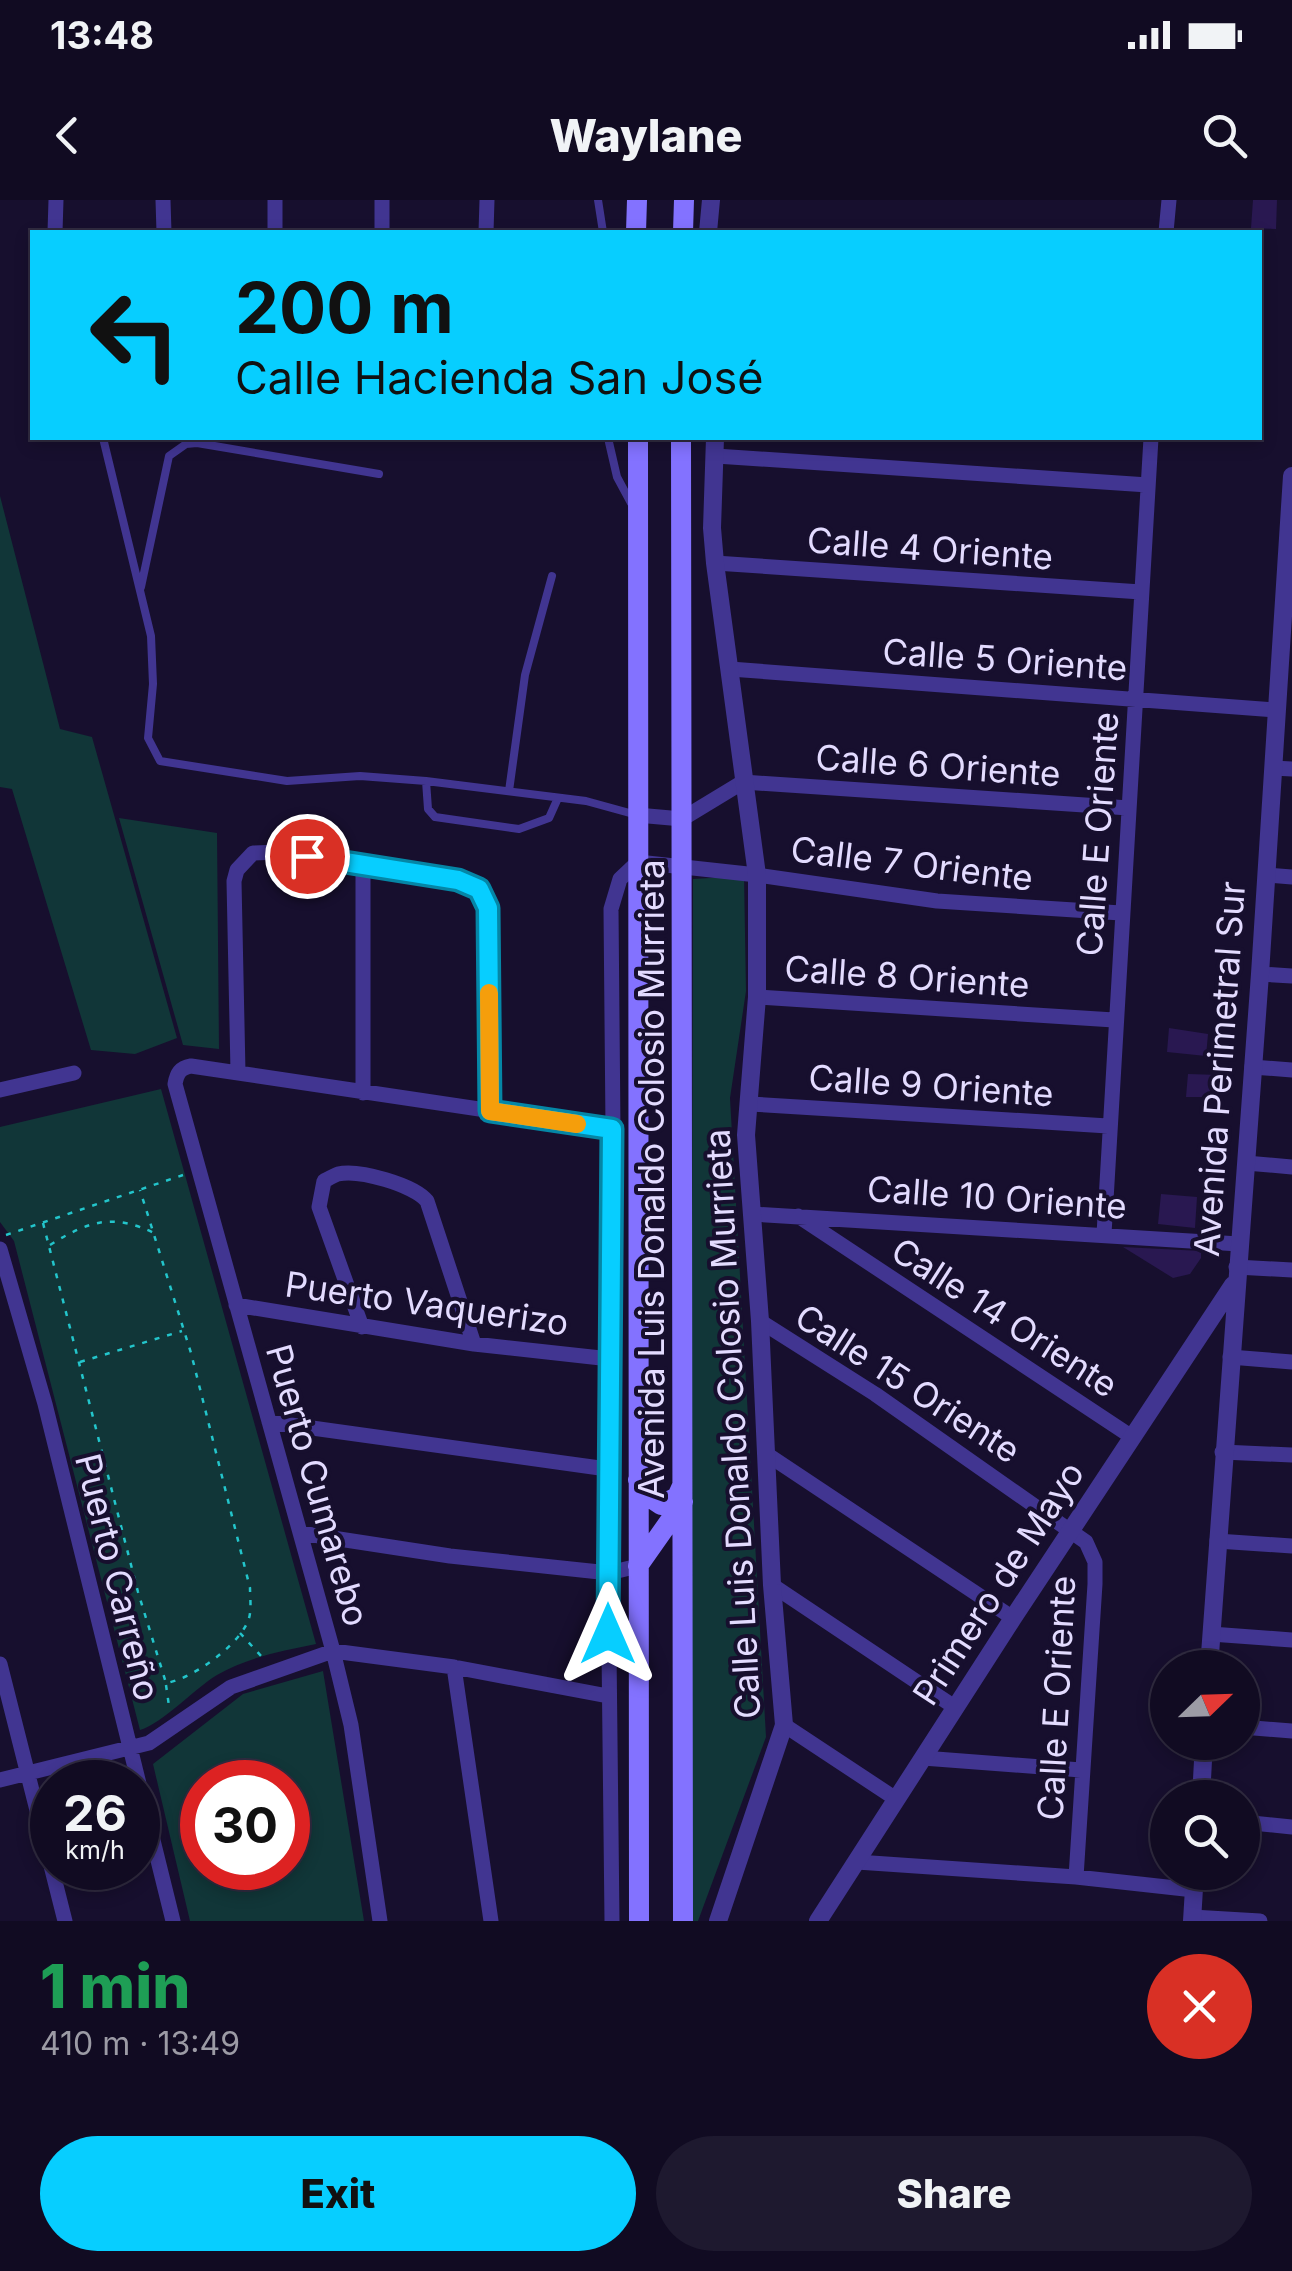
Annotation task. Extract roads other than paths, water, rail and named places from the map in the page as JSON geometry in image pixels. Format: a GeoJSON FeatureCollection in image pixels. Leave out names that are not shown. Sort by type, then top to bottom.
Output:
{"type":"FeatureCollection","features":[{"type":"Feature","properties":{"kind":"main road"},"geometry":{"type":"LineString","coordinates":[[636,230],[637,200]]}},
{"type":"Feature","properties":{"kind":"main road"},"geometry":{"type":"LineString","coordinates":[[683,230],[684,200]]}},
{"type":"Feature","properties":{"kind":"main road","name":"Avenida Luis Donaldo Colosio Murrieta"},"geometry":{"type":"LineString","coordinates":[[638,440],[638,1478],[642,1558],[638,1921]]}},
{"type":"Feature","properties":{"kind":"main road","name":"Avenida Luis Donaldo Colosio Murrieta"},"geometry":{"type":"LineString","coordinates":[[681,440],[683,1921]]}},
{"type":"Feature","properties":{"kind":"main road"},"geometry":{"type":"LineString","coordinates":[[638,1478],[646,1495],[661,1505],[684,1491]]}},
{"type":"Feature","properties":{"kind":"main road"},"geometry":{"type":"LineString","coordinates":[[642,1558],[684,1491]]}},
{"type":"Feature","properties":{"kind":"main road"},"geometry":{"type":"LineString","coordinates":[[642,1558],[659,1547],[670,1549],[684,1567]]}},
{"type":"Feature","properties":{"kind":"street"},"geometry":{"type":"LineString","coordinates":[[55,230],[56,200]]}},
{"type":"Feature","properties":{"kind":"street"},"geometry":{"type":"LineString","coordinates":[[163,200],[164,230]]}},
{"type":"Feature","properties":{"kind":"street"},"geometry":{"type":"LineString","coordinates":[[275,200],[275,230]]}},
{"type":"Feature","properties":{"kind":"street"},"geometry":{"type":"LineString","coordinates":[[382,200],[382,230]]}},
{"type":"Feature","properties":{"kind":"street"},"geometry":{"type":"LineString","coordinates":[[486,200],[486,230]]}},
{"type":"Feature","properties":{"kind":"street"},"geometry":{"type":"LineString","coordinates":[[708,230],[711,200]]}},
{"type":"Feature","properties":{"kind":"street"},"geometry":{"type":"LineString","coordinates":[[1166,230],[1169,200]]}},
{"type":"Feature","properties":{"kind":"street","name":"Calle E Oriente"},"geometry":{"type":"LineString","coordinates":[[1104,1234],[1151,440]]}},
{"type":"Feature","properties":{"kind":"street"},"geometry":{"type":"LineString","coordinates":[[716,447],[1148,485]]}},
{"type":"Feature","properties":{"kind":"street","name":"Calle Luis Donaldo Colosio Murrieta"},"geometry":{"type":"LineString","coordinates":[[716,447],[712,528],[715,563],[757,875],[757,996],[746,1135],[784,1725],[718,1921]]}},
{"type":"Feature","properties":{"kind":"street","name":"Avenida Perimetral Sur"},"geometry":{"type":"LineString","coordinates":[[1210,1650],[1266,875],[1283,769],[1275,710],[1286,649],[1292,476]]}},
{"type":"Feature","properties":{"kind":"street","name":"Calle 4 Oriente"},"geometry":{"type":"LineString","coordinates":[[715,563],[1141,592]]}},
{"type":"Feature","properties":{"kind":"street","name":"Calle 5 Oriente"},"geometry":{"type":"LineString","coordinates":[[730,669],[1275,710]]}},
{"type":"Feature","properties":{"kind":"street"},"geometry":{"type":"LineString","coordinates":[[637,815],[682,819],[744,782]]}},
{"type":"Feature","properties":{"kind":"street","name":"Calle 6 Oriente"},"geometry":{"type":"LineString","coordinates":[[744,782],[1128,808]]}},
{"type":"Feature","properties":{"kind":"street"},"geometry":{"type":"LineString","coordinates":[[490,1111],[488,908],[479,889],[458,880],[266,851],[253,853],[245,860],[234,881],[238,1072],[363,1093],[612,1129]]}},
{"type":"Feature","properties":{"kind":"street"},"geometry":{"type":"LineString","coordinates":[[612,1921],[608,1469],[612,910],[620,879],[638,862]]}},
{"type":"Feature","properties":{"kind":"street","name":"Calle 7 Oriente"},"geometry":{"type":"LineString","coordinates":[[638,862],[937,901],[1121,913]]}},
{"type":"Feature","properties":{"kind":"street"},"geometry":{"type":"LineString","coordinates":[[363,866],[363,1093]]}},
{"type":"Feature","properties":{"kind":"street"},"geometry":{"type":"LineString","coordinates":[[1266,875],[1292,877]]}},
{"type":"Feature","properties":{"kind":"street"},"geometry":{"type":"LineString","coordinates":[[1260,974],[1292,976]]}},
{"type":"Feature","properties":{"kind":"street","name":"Calle 8 Oriente"},"geometry":{"type":"LineString","coordinates":[[757,996],[1114,1020]]}},
{"type":"Feature","properties":{"kind":"street","name":"Puerto Cumarebo"},"geometry":{"type":"LineString","coordinates":[[238,1072],[191,1066],[179,1071],[175,1084],[333,1651],[351,1725],[380,1921]]}},
{"type":"Feature","properties":{"kind":"street"},"geometry":{"type":"LineString","coordinates":[[1252,1067],[1292,1070]]}},
{"type":"Feature","properties":{"kind":"street"},"geometry":{"type":"LineString","coordinates":[[0,1090],[74,1073]]}},
{"type":"Feature","properties":{"kind":"street","name":"Calle 9 Oriente"},"geometry":{"type":"LineString","coordinates":[[750,1104],[1108,1126]]}},
{"type":"Feature","properties":{"kind":"street"},"geometry":{"type":"LineString","coordinates":[[1246,1163],[1292,1167]]}},
{"type":"Feature","properties":{"kind":"street"},"geometry":{"type":"LineString","coordinates":[[362,1327],[319,1207],[324,1182],[338,1174],[402,1184],[420,1192],[428,1201],[474,1344]]}},
{"type":"Feature","properties":{"kind":"street","name":"Calle 10 Oriente"},"geometry":{"type":"LineString","coordinates":[[752,1214],[1238,1244]]}},
{"type":"Feature","properties":{"kind":"street","name":"Calle 14 Oriente"},"geometry":{"type":"LineString","coordinates":[[794,1214],[1132,1437]]}},
{"type":"Feature","properties":{"kind":"street","name":"Puerto Carreño"},"geometry":{"type":"LineString","coordinates":[[0,1249],[62,1470],[173,1921]]}},
{"type":"Feature","properties":{"kind":"street"},"geometry":{"type":"LineString","coordinates":[[1236,1275],[1292,1270]]}},
{"type":"Feature","properties":{"kind":"street","name":"Primero de Mayo"},"geometry":{"type":"LineString","coordinates":[[818,1921],[1236,1275]]}},
{"type":"Feature","properties":{"kind":"street","name":"Puerto Vaquerizo"},"geometry":{"type":"LineString","coordinates":[[236,1304],[474,1344],[610,1359]]}},
{"type":"Feature","properties":{"kind":"street","name":"Calle 15 Oriente"},"geometry":{"type":"LineString","coordinates":[[760,1321],[876,1394],[1073,1530]]}},
{"type":"Feature","properties":{"kind":"street"},"geometry":{"type":"LineString","coordinates":[[1230,1357],[1292,1362]]}},
{"type":"Feature","properties":{"kind":"street"},"geometry":{"type":"LineString","coordinates":[[269,1422],[608,1469]]}},
{"type":"Feature","properties":{"kind":"street"},"geometry":{"type":"LineString","coordinates":[[1222,1452],[1292,1456]]}},
{"type":"Feature","properties":{"kind":"street"},"geometry":{"type":"LineString","coordinates":[[765,1453],[1013,1618]]}},
{"type":"Feature","properties":{"kind":"street","name":"Calle E Oriente"},"geometry":{"type":"LineString","coordinates":[[1073,1530],[1086,1542],[1095,1562],[1076,1877]]}},
{"type":"Feature","properties":{"kind":"street"},"geometry":{"type":"LineString","coordinates":[[300,1533],[450,1556],[609,1573],[642,1558]]}},
{"type":"Feature","properties":{"kind":"street"},"geometry":{"type":"LineString","coordinates":[[1217,1541],[1292,1546]]}},
{"type":"Feature","properties":{"kind":"street"},"geometry":{"type":"LineString","coordinates":[[772,1585],[956,1708]]}},
{"type":"Feature","properties":{"kind":"street"},"geometry":{"type":"LineString","coordinates":[[1211,1634],[1292,1640]]}},
{"type":"Feature","properties":{"kind":"street"},"geometry":{"type":"LineString","coordinates":[[0,1780],[149,1743],[231,1686],[333,1651],[454,1666],[608,1696]]}},
{"type":"Feature","properties":{"kind":"street"},"geometry":{"type":"LineString","coordinates":[[0,1664],[65,1921]]}},
{"type":"Feature","properties":{"kind":"street"},"geometry":{"type":"LineString","coordinates":[[454,1666],[491,1921]]}},
{"type":"Feature","properties":{"kind":"street"},"geometry":{"type":"LineString","coordinates":[[784,1725],[896,1800]]}},
{"type":"Feature","properties":{"kind":"street"},"geometry":{"type":"LineString","coordinates":[[1260,1728],[1292,1731]]}},
{"type":"Feature","properties":{"kind":"street"},"geometry":{"type":"LineString","coordinates":[[923,1758],[1081,1770]]}},
{"type":"Feature","properties":{"kind":"street"},"geometry":{"type":"LineString","coordinates":[[1260,1823],[1292,1826]]}},
{"type":"Feature","properties":{"kind":"street"},"geometry":{"type":"LineString","coordinates":[[856,1862],[1150,1879]]}},
{"type":"Feature","properties":{"kind":"street"},"geometry":{"type":"LineString","coordinates":[[1194,1890],[1192,1919],[1260,1921]]}},
{"type":"Feature","properties":{"kind":"lane"},"geometry":{"type":"LineString","coordinates":[[598,200],[603,230]]}},
{"type":"Feature","properties":{"kind":"lane"},"geometry":{"type":"LineString","coordinates":[[103,440],[153,660],[148,738],[160,761],[286,781],[360,776],[426,780],[586,801],[637,815]]}},
{"type":"Feature","properties":{"kind":"lane"},"geometry":{"type":"LineString","coordinates":[[608,440],[617,478],[638,518]]}},
{"type":"Feature","properties":{"kind":"lane"},"geometry":{"type":"LineString","coordinates":[[140,591],[170,456],[175,450],[197,443],[379,474]]}},
{"type":"Feature","properties":{"kind":"lane"},"geometry":{"type":"LineString","coordinates":[[510,791],[525,674],[552,576]]}},
{"type":"Feature","properties":{"kind":"lane"},"geometry":{"type":"LineString","coordinates":[[426,780],[428,809],[435,816],[519,829],[549,818],[558,798]]}}]}
